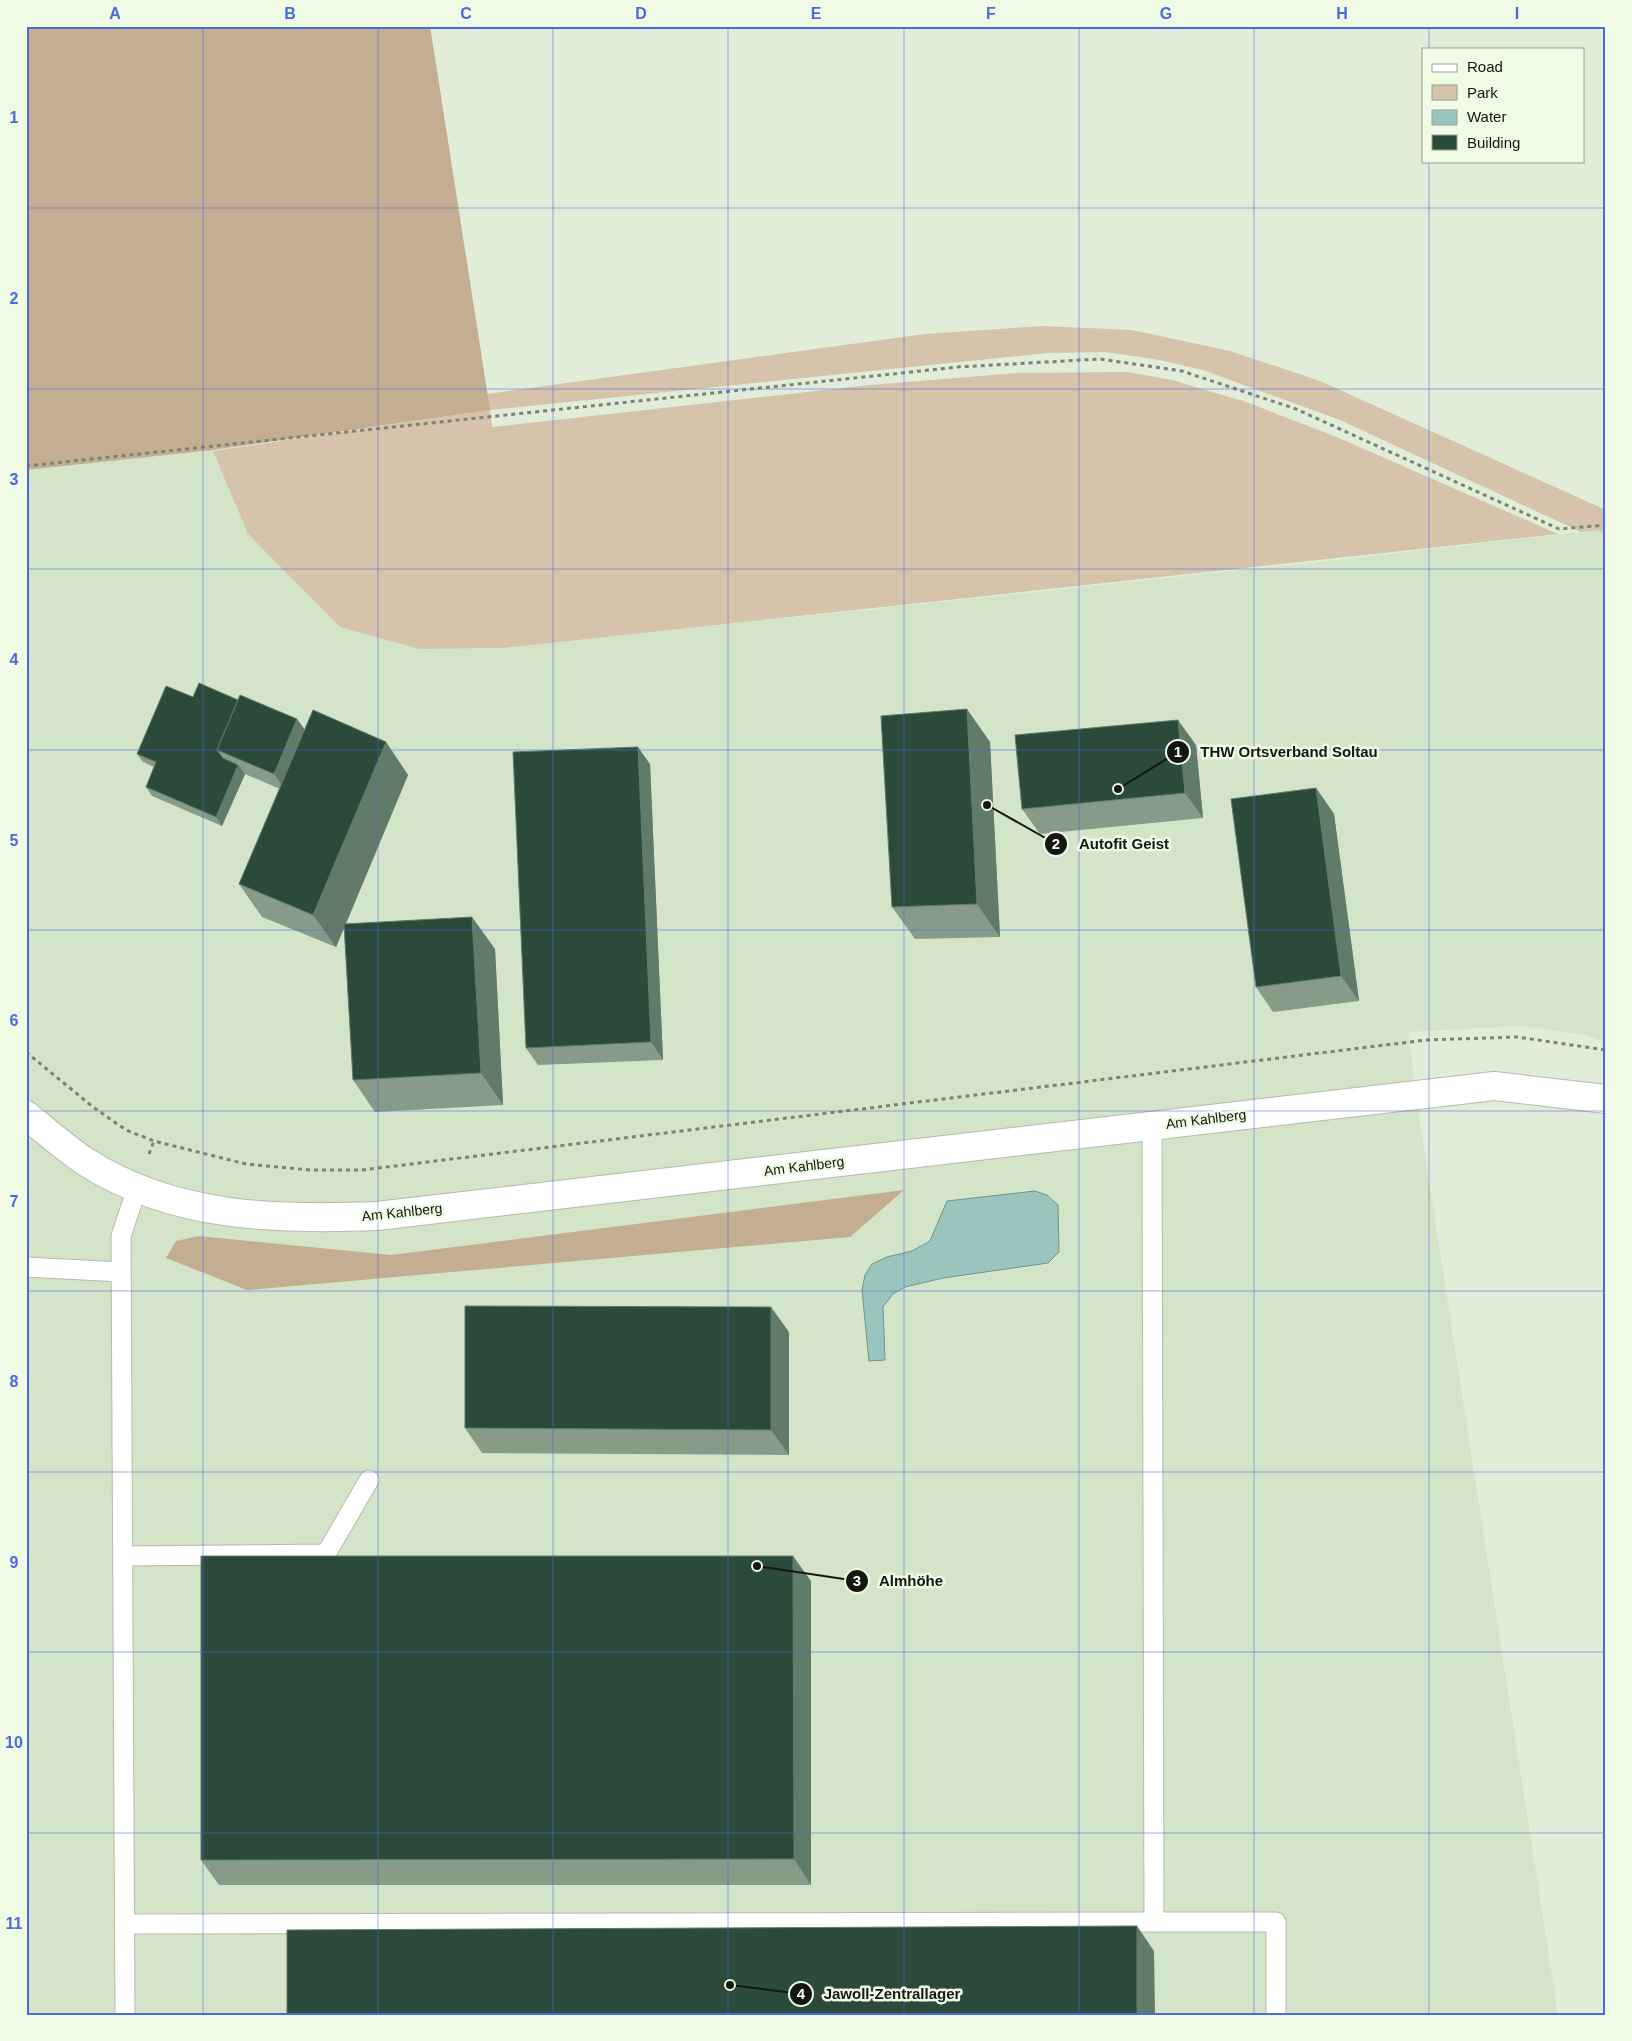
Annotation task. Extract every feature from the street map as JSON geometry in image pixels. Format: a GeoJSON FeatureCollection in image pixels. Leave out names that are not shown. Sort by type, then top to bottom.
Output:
{"type":"FeatureCollection","features":[{"type":"Feature","properties":{"kind":"street","name":"Am Kahlberg"},"geometry":{"type":"LineString","coordinates":[[26,1115],[87,1162],[137,1188],[168,1200],[219,1212],[325,1218],[377,1216],[1494,1086],[1606,1099]]}},
{"type":"Feature","properties":{"kind":"lane"},"geometry":{"type":"LineString","coordinates":[[1152,1126],[1154,1922]]}},
{"type":"Feature","properties":{"kind":"lane"},"geometry":{"type":"LineString","coordinates":[[125,2015],[121,1236],[137,1188]]}},
{"type":"Feature","properties":{"kind":"lane"},"geometry":{"type":"LineString","coordinates":[[26,1267],[121,1272]]}},
{"type":"Feature","properties":{"kind":"lane"},"geometry":{"type":"LineString","coordinates":[[123,1556],[326,1554],[368,1480]]}},
{"type":"Feature","properties":{"kind":"lane"},"geometry":{"type":"LineString","coordinates":[[124,1924],[1276,1922],[1276,2015]]}},
{"type":"Feature","properties":{"kind":"path"},"geometry":{"type":"LineString","coordinates":[[26,466],[958,367],[1100,359],[1182,371],[1296,409],[1559,529],[1606,525]]}},
{"type":"Feature","properties":{"kind":"path"},"geometry":{"type":"LineString","coordinates":[[26,1052],[93,1108],[126,1130],[154,1141],[246,1164],[310,1170],[362,1170],[1426,1040],[1517,1037],[1606,1050]]}},
{"type":"Feature","properties":{"kind":"shaded area"},"geometry":{"type":"Polygon","coordinates":[[[26,26],[430,26],[490,410],[213,450],[26,470],[26,26]]]}},
{"type":"Feature","properties":{"kind":"shaded area"},"geometry":{"type":"Polygon","coordinates":[[[213,450],[248,534],[340,627],[419,649],[504,648],[1318,562],[1596,530],[1606,534],[1606,1042],[1584,1035],[1522,1026],[1408,1032],[1419,1116],[1558,2015],[26,2015],[26,470],[213,450]]]}},
{"type":"Feature","properties":{"kind":"shaded area"},"geometry":{"type":"Polygon","coordinates":[[[904,1190],[850,1237],[247,1290],[166,1258],[176,1241],[199,1236],[391,1255],[904,1190]]]}},
{"type":"Feature","properties":{"kind":"green space"},"geometry":{"type":"Polygon","coordinates":[[[1042,326],[1132,330],[1230,351],[1320,381],[1606,510],[1606,534],[1596,530],[1581,532],[1340,420],[1203,370],[1160,360],[1105,352],[1047,353],[490,410],[492,427],[870,385],[1017,373],[1128,372],[1172,380],[1246,402],[1339,438],[1558,534],[504,648],[419,649],[340,627],[248,534],[213,451],[489,410],[487,394],[925,334],[1042,326]]]}},
{"type":"Feature","properties":{"kind":"water"},"geometry":{"type":"Polygon","coordinates":[[[1035,1191],[1047,1195],[1058,1205],[1059,1252],[1048,1263],[943,1278],[905,1287],[893,1294],[883,1307],[885,1360],[869,1361],[862,1290],[865,1275],[872,1264],[887,1257],[912,1251],[930,1241],[947,1201],[1035,1191]]]}},
{"type":"Feature","properties":{"kind":"building"},"geometry":{"type":"Polygon","coordinates":[[[199,683],[238,700],[217,750],[223,758],[238,765],[216,817],[146,787],[156,762],[137,754],[166,686],[193,697],[199,683]]]}},
{"type":"Feature","properties":{"kind":"building"},"geometry":{"type":"Polygon","coordinates":[[[240,695],[297,719],[274,774],[217,750],[240,695]]]}},
{"type":"Feature","properties":{"kind":"building"},"geometry":{"type":"Polygon","coordinates":[[[967,709],[977,904],[892,907],[881,716],[967,709]]]}},
{"type":"Feature","properties":{"kind":"building"},"geometry":{"type":"Polygon","coordinates":[[[313,710],[386,742],[313,915],[239,884],[313,710]]]}},
{"type":"Feature","properties":{"kind":"building"},"geometry":{"type":"Polygon","coordinates":[[[1178,720],[1185,793],[1022,809],[1015,735],[1178,720]]]}},
{"type":"Feature","properties":{"kind":"building"},"geometry":{"type":"Polygon","coordinates":[[[638,747],[651,1042],[526,1048],[513,752],[638,747]]]}},
{"type":"Feature","properties":{"kind":"building"},"geometry":{"type":"Polygon","coordinates":[[[1316,788],[1341,976],[1256,987],[1231,799],[1316,788]]]}},
{"type":"Feature","properties":{"kind":"building"},"geometry":{"type":"Polygon","coordinates":[[[472,917],[481,1073],[353,1080],[344,924],[472,917]]]}},
{"type":"Feature","properties":{"kind":"building"},"geometry":{"type":"Polygon","coordinates":[[[465,1306],[771,1307],[771,1430],[465,1428],[465,1306]]]}},
{"type":"Feature","properties":{"kind":"building"},"geometry":{"type":"Polygon","coordinates":[[[201,1556],[793,1556],[794,1859],[201,1860],[201,1556]]]}},
{"type":"Feature","properties":{"kind":"building"},"geometry":{"type":"Polygon","coordinates":[[[1137,1926],[1137,2015],[287,2015],[287,1930],[1137,1926]]]}},
{"type":"Feature","properties":{"kind":"place","name":"THW Ortsverband Soltau"},"geometry":{"type":"Point","coordinates":[1118,789]}},
{"type":"Feature","properties":{"kind":"place","name":"Autofit Geist"},"geometry":{"type":"Point","coordinates":[987,805]}},
{"type":"Feature","properties":{"kind":"place","name":"Almhöhe"},"geometry":{"type":"Point","coordinates":[757,1566]}},
{"type":"Feature","properties":{"kind":"place","name":"Jawoll-Zentrallager"},"geometry":{"type":"Point","coordinates":[730,1985]}}]}
